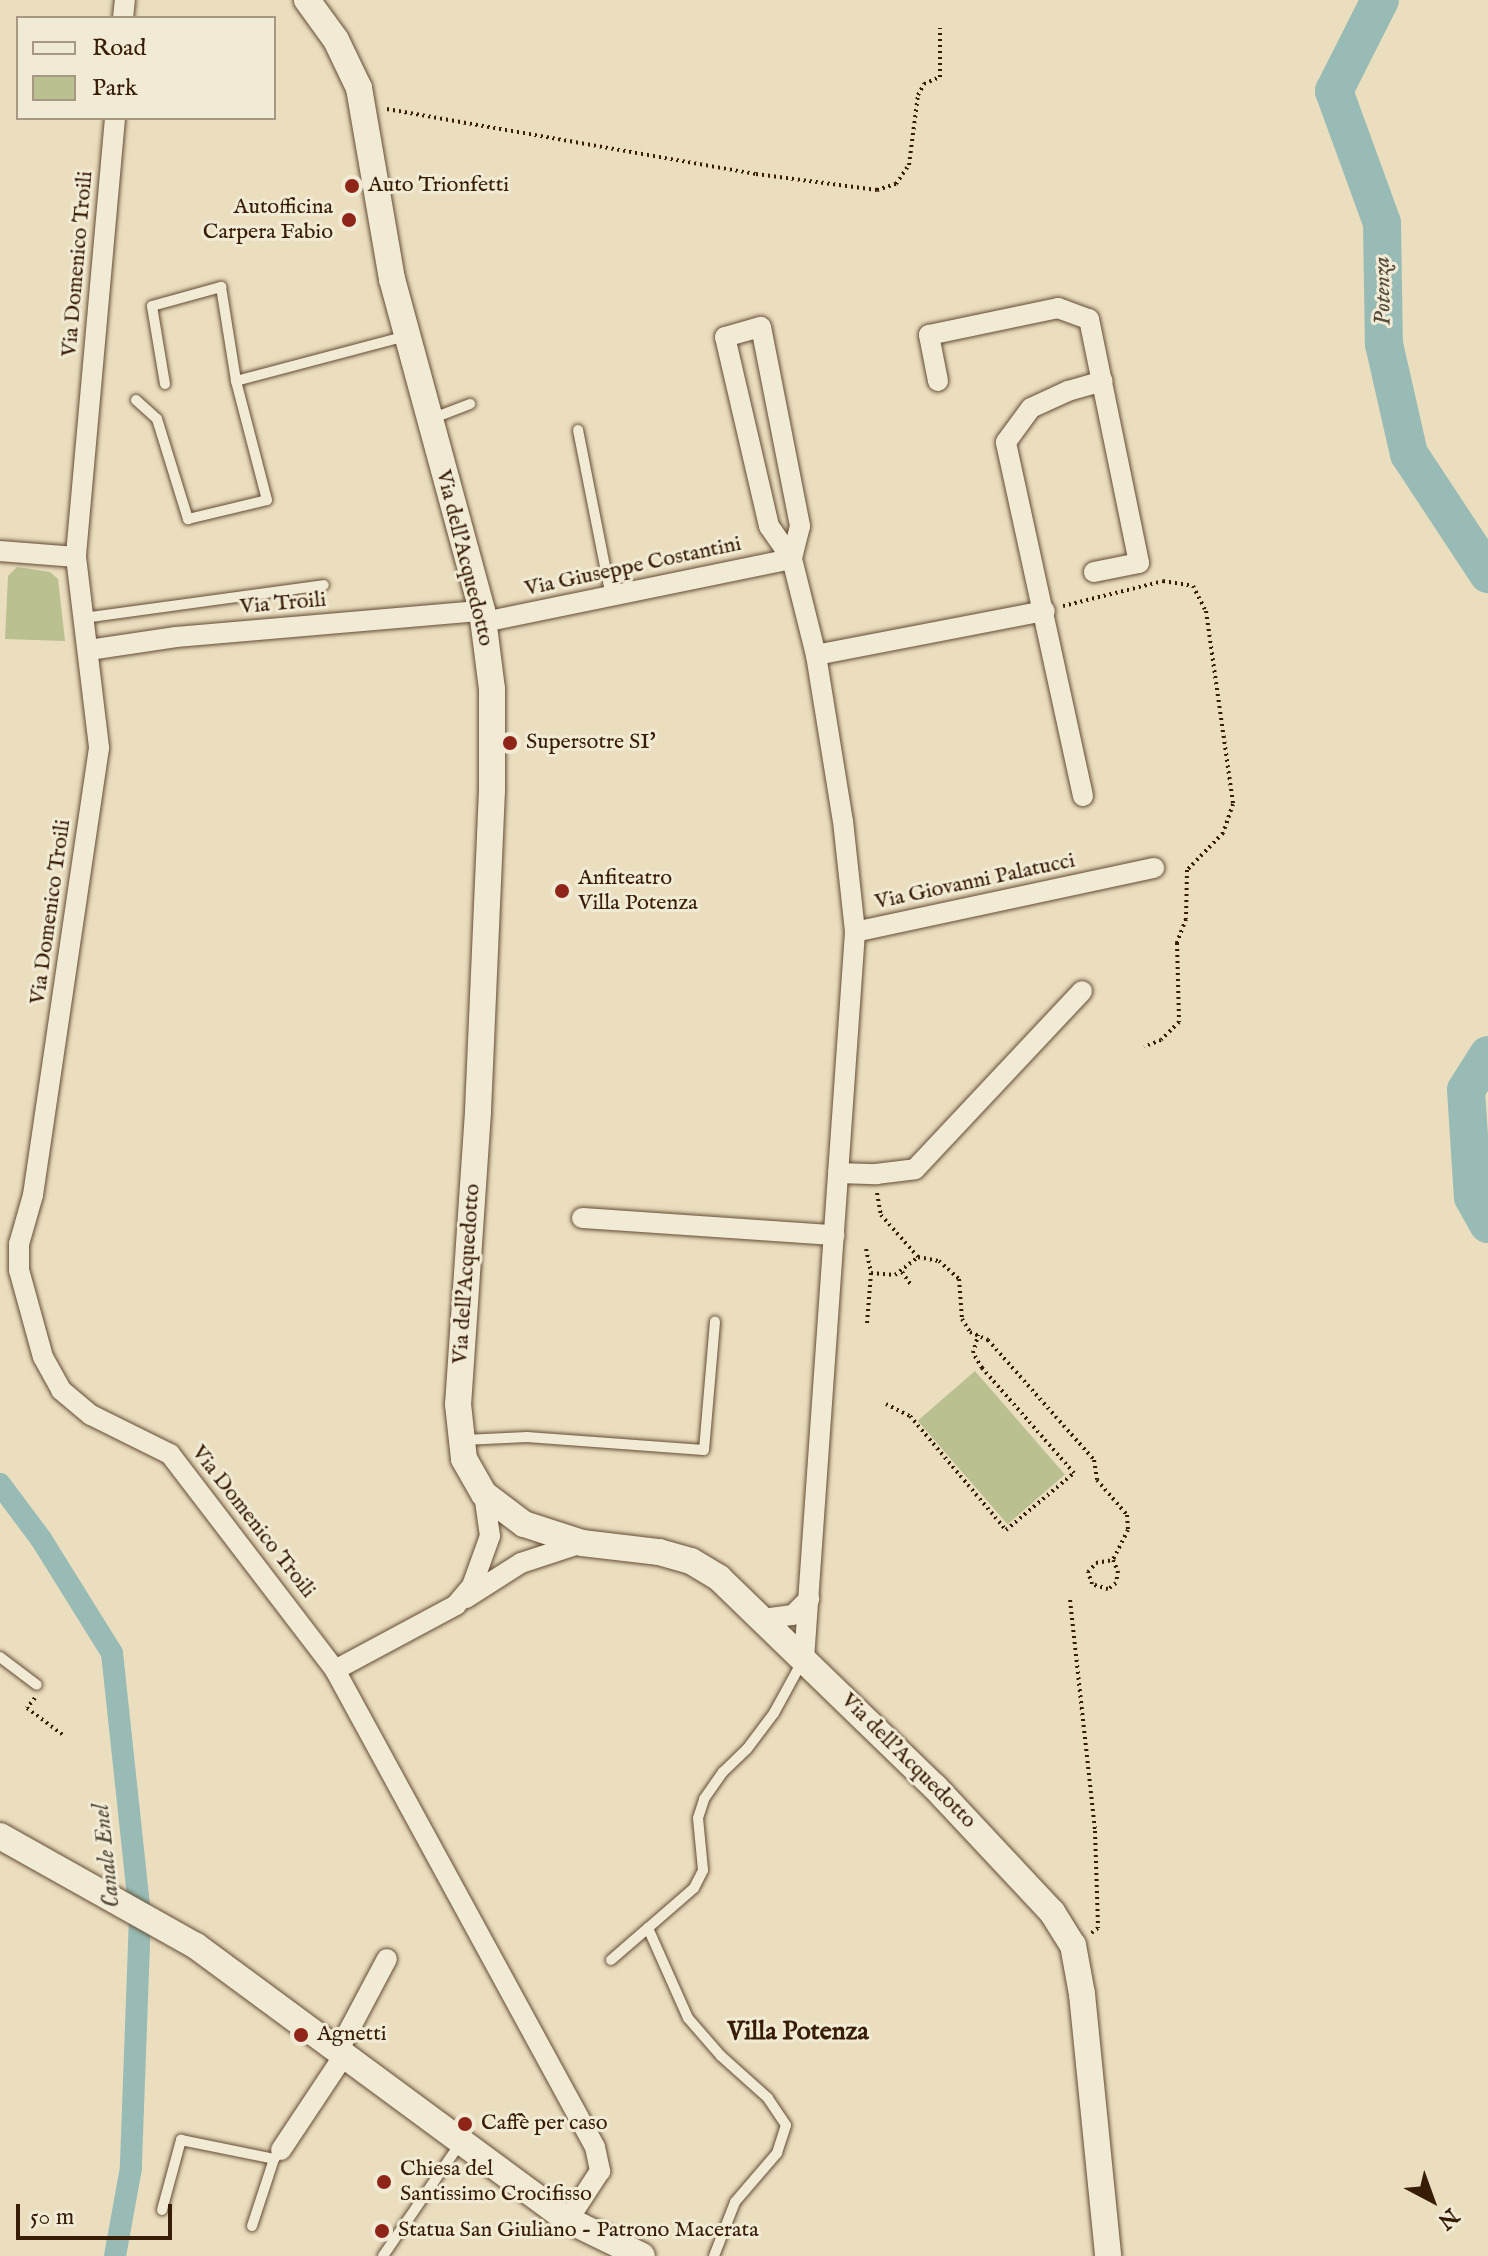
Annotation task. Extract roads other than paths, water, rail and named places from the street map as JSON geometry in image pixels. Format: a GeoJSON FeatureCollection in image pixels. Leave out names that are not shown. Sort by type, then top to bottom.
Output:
{"type":"FeatureCollection","features":[{"type":"Feature","properties":{"kind":"street","name":"Via dell'Acquedotto"},"geometry":{"type":"LineString","coordinates":[[307,0],[336,40],[359,88],[392,279],[483,616],[492,689],[492,790],[478,1112],[458,1404],[464,1459],[484,1494],[524,1524],[582,1543],[659,1552],[691,1561],[719,1578],[1016,1870],[1052,1912],[1073,1945],[1088,2040],[1108,2256]]}},
{"type":"Feature","properties":{"kind":"street","name":"Via Domenico Troili"},"geometry":{"type":"LineString","coordinates":[[115,120],[76,557],[99,748],[33,1195],[19,1244],[19,1270],[43,1357],[61,1390],[74,1403],[170,1454],[335,1670],[595,2147],[600,2171],[568,2220]]}},
{"type":"Feature","properties":{"kind":"street"},"geometry":{"type":"LineString","coordinates":[[938,381],[929,335],[1058,308],[1089,319],[1139,563],[1094,572]]}},
{"type":"Feature","properties":{"kind":"street","name":"Via Giuseppe Costantini"},"geometry":{"type":"LineString","coordinates":[[792,559],[800,526],[761,327],[725,337],[769,526],[792,559],[816,655],[843,821],[855,932]]}},
{"type":"Feature","properties":{"kind":"street"},"geometry":{"type":"LineString","coordinates":[[1083,796],[1006,442],[1031,408],[1068,391],[1103,381]]}},
{"type":"Feature","properties":{"kind":"street"},"geometry":{"type":"LineString","coordinates":[[0,551],[76,557]]}},
{"type":"Feature","properties":{"kind":"street","name":"Via Giuseppe Costantini"},"geometry":{"type":"LineString","coordinates":[[483,616],[611,597],[792,559]]}},
{"type":"Feature","properties":{"kind":"street"},"geometry":{"type":"LineString","coordinates":[[816,655],[1045,611]]}},
{"type":"Feature","properties":{"kind":"street","name":"Via Troili"},"geometry":{"type":"LineString","coordinates":[[89,650],[176,637],[483,616]]}},
{"type":"Feature","properties":{"kind":"street","name":"Via Giovanni Palatucci"},"geometry":{"type":"LineString","coordinates":[[804,1659],[855,932],[1154,868]]}},
{"type":"Feature","properties":{"kind":"street"},"geometry":{"type":"LineString","coordinates":[[838,1173],[876,1174],[915,1169],[1082,991]]}},
{"type":"Feature","properties":{"kind":"street"},"geometry":{"type":"LineString","coordinates":[[582,1218],[834,1235]]}},
{"type":"Feature","properties":{"kind":"street"},"geometry":{"type":"LineString","coordinates":[[456,1605],[472,1586],[490,1536],[484,1494]]}},
{"type":"Feature","properties":{"kind":"street"},"geometry":{"type":"LineString","coordinates":[[335,1670],[456,1605],[521,1563],[582,1543]]}},
{"type":"Feature","properties":{"kind":"street"},"geometry":{"type":"LineString","coordinates":[[763,1619],[793,1615],[809,1599]]}},
{"type":"Feature","properties":{"kind":"street"},"geometry":{"type":"LineString","coordinates":[[0,1836],[196,1946],[568,2220],[642,2256]]}},
{"type":"Feature","properties":{"kind":"street"},"geometry":{"type":"LineString","coordinates":[[278,2155],[341,2053],[387,1959]]}},
{"type":"Feature","properties":{"kind":"lane"},"geometry":{"type":"LineString","coordinates":[[136,400],[157,419],[188,519],[267,500],[236,381],[221,287],[152,306],[165,384]]}},
{"type":"Feature","properties":{"kind":"lane"},"geometry":{"type":"LineString","coordinates":[[236,381],[407,336]]}},
{"type":"Feature","properties":{"kind":"lane"},"geometry":{"type":"LineString","coordinates":[[430,420],[470,404]]}},
{"type":"Feature","properties":{"kind":"lane"},"geometry":{"type":"LineString","coordinates":[[578,430],[611,597]]}},
{"type":"Feature","properties":{"kind":"lane"},"geometry":{"type":"LineString","coordinates":[[83,618],[324,585]]}},
{"type":"Feature","properties":{"kind":"lane"},"geometry":{"type":"LineString","coordinates":[[462,1440],[527,1437],[704,1450],[715,1321]]}},
{"type":"Feature","properties":{"kind":"lane"},"geometry":{"type":"LineString","coordinates":[[0,1657],[38,1689]]}},
{"type":"Feature","properties":{"kind":"lane"},"geometry":{"type":"LineString","coordinates":[[611,1960],[694,1888],[703,1870],[698,1818],[704,1799],[774,1713],[804,1659]]}},
{"type":"Feature","properties":{"kind":"lane"},"geometry":{"type":"LineString","coordinates":[[648,1928],[664,1970],[688,2018],[721,2056],[768,2098],[786,2125],[777,2153],[735,2202],[714,2256]]}},
{"type":"Feature","properties":{"kind":"lane"},"geometry":{"type":"LineString","coordinates":[[162,2210],[181,2140],[278,2155],[252,2226]]}},
{"type":"Feature","properties":{"kind":"lane"},"geometry":{"type":"LineString","coordinates":[[383,2256],[462,2140]]}},
{"type":"Feature","properties":{"kind":"waterway","name":"Potenza"},"geometry":{"type":"LineString","coordinates":[[1380,0],[1334,91],[1382,223],[1384,344],[1409,454],[1488,574]]}},
{"type":"Feature","properties":{"kind":"waterway","name":"Potenza"},"geometry":{"type":"LineString","coordinates":[[1488,1055],[1466,1090],[1473,1197],[1488,1224]]}},
{"type":"Feature","properties":{"kind":"waterway","name":"Canale Enel"},"geometry":{"type":"LineString","coordinates":[[0,1484],[41,1539],[112,1653],[140,1917],[131,2168],[115,2256]]}},
{"type":"Feature","properties":{"kind":"place","name":"Auto Trionfetti"},"geometry":{"type":"Point","coordinates":[352,186]}},
{"type":"Feature","properties":{"kind":"place","name":"Autofficina Carpera Fabio"},"geometry":{"type":"Point","coordinates":[349,220]}},
{"type":"Feature","properties":{"kind":"place","name":"Supersotre SI'"},"geometry":{"type":"Point","coordinates":[510,743]}},
{"type":"Feature","properties":{"kind":"place","name":"Anfiteatro Villa Potenza"},"geometry":{"type":"Point","coordinates":[562,891]}},
{"type":"Feature","properties":{"kind":"place","name":"Agnetti"},"geometry":{"type":"Point","coordinates":[301,2035]}},
{"type":"Feature","properties":{"kind":"place","name":"Caffè per caso"},"geometry":{"type":"Point","coordinates":[465,2124]}},
{"type":"Feature","properties":{"kind":"place","name":"Chiesa del Santissimo Crocifisso"},"geometry":{"type":"Point","coordinates":[384,2182]}},
{"type":"Feature","properties":{"kind":"place","name":"Statua San Giuliano - Patrono Macerata"},"geometry":{"type":"Point","coordinates":[382,2231]}},
{"type":"Feature","properties":{"kind":"district","name":"Villa Potenza"},"geometry":{"type":"Point","coordinates":[798,2032]}}]}
